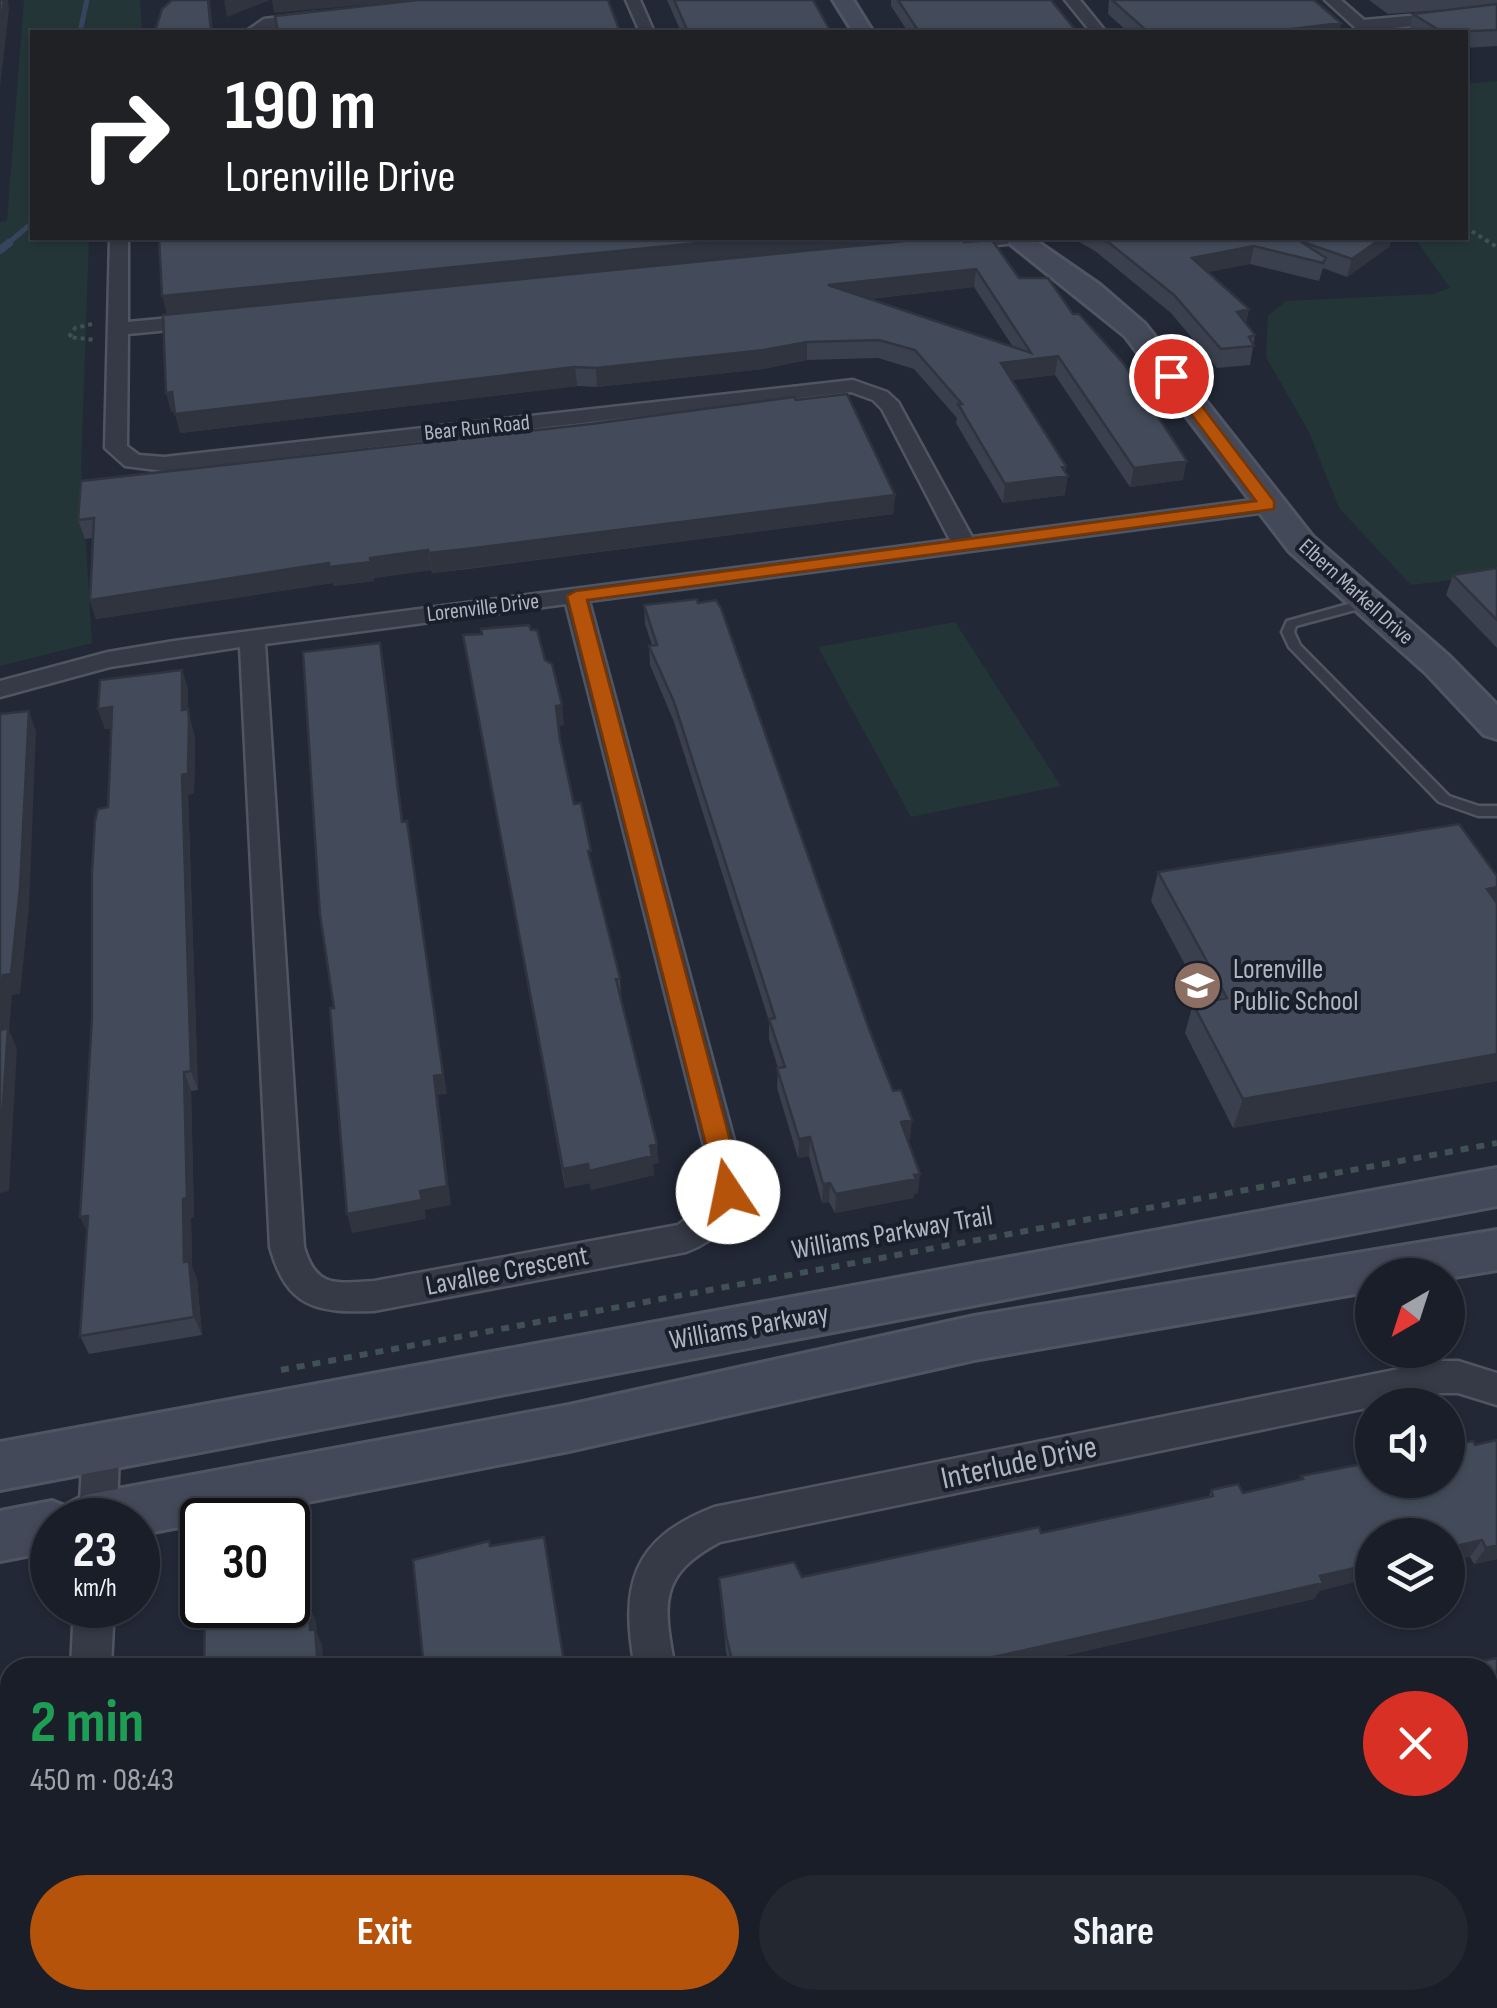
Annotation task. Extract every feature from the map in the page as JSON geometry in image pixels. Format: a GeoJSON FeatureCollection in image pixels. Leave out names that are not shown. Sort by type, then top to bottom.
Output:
{"type":"FeatureCollection","features":[{"type":"Feature","properties":{"kind":"main road"},"geometry":{"type":"LineString","coordinates":[[843,0],[862,30]]}},
{"type":"Feature","properties":{"kind":"main road","name":"Elbern Markell Drive"},"geometry":{"type":"LineString","coordinates":[[1019,240],[1090,290],[1135,330],[1301,544],[1438,665],[1497,727]]}},
{"type":"Feature","properties":{"kind":"main road","name":"Williams Parkway"},"geometry":{"type":"LineString","coordinates":[[0,1466],[1497,1187]]}},
{"type":"Feature","properties":{"kind":"main road","name":"Williams Parkway"},"geometry":{"type":"LineString","coordinates":[[160,1506],[569,1428],[974,1338],[1497,1250]]}},
{"type":"Feature","properties":{"kind":"main road","name":"Williams Parkway"},"geometry":{"type":"LineString","coordinates":[[0,1536],[30,1531]]}},
{"type":"Feature","properties":{"kind":"street"},"geometry":{"type":"LineString","coordinates":[[633,0],[646,30]]}},
{"type":"Feature","properties":{"kind":"street"},"geometry":{"type":"LineString","coordinates":[[1072,0],[1097,30]]}},
{"type":"Feature","properties":{"kind":"street"},"geometry":{"type":"LineString","coordinates":[[1332,0],[1364,29],[1497,12]]}},
{"type":"Feature","properties":{"kind":"street"},"geometry":{"type":"LineString","coordinates":[[256,30],[269,22],[324,16]]}},
{"type":"Feature","properties":{"kind":"street","name":"Bear Run Road"},"geometry":{"type":"LineString","coordinates":[[119,240],[108,331],[116,448],[122,456],[146,464],[838,387],[867,389],[890,406],[965,546]]}},
{"type":"Feature","properties":{"kind":"street"},"geometry":{"type":"LineString","coordinates":[[922,247],[988,240]]}},
{"type":"Feature","properties":{"kind":"street"},"geometry":{"type":"LineString","coordinates":[[108,331],[230,318]]}},
{"type":"Feature","properties":{"kind":"street","name":"Lorenville Drive"},"geometry":{"type":"LineString","coordinates":[[0,688],[108,660],[252,638],[1268,505]]}},
{"type":"Feature","properties":{"kind":"street","name":"Lavallee Crescent"},"geometry":{"type":"LineString","coordinates":[[252,638],[286,1246],[292,1272],[308,1290],[330,1298],[374,1296],[686,1238],[718,1213],[728,1192],[729,1182],[576,596]]}},
{"type":"Feature","properties":{"kind":"street","name":"Interlude Drive"},"geometry":{"type":"LineString","coordinates":[[653,1658],[645,1619],[651,1573],[686,1538],[714,1525],[1440,1377],[1458,1377],[1497,1388]]}},
{"type":"Feature","properties":{"kind":"street"},"geometry":{"type":"LineString","coordinates":[[89,1498],[101,1446]]}},
{"type":"Feature","properties":{"kind":"street"},"geometry":{"type":"LineString","coordinates":[[91,1658],[93,1628]]}},
{"type":"Feature","properties":{"kind":"lane"},"geometry":{"type":"LineString","coordinates":[[1366,603],[1291,624],[1288,632],[1295,647],[1444,800],[1478,811],[1497,811]]}},
{"type":"Feature","properties":{"kind":"path"},"geometry":{"type":"LineString","coordinates":[[1468,229],[1497,247]]}},
{"type":"Feature","properties":{"kind":"path"},"geometry":{"type":"LineString","coordinates":[[81,326],[108,331],[75,341],[68,334],[81,326]]}},
{"type":"Feature","properties":{"kind":"path","name":"Williams Parkway Trail"},"geometry":{"type":"LineString","coordinates":[[270,1373],[1497,1143]]}},
{"type":"Feature","properties":{"kind":"shaded area"},"geometry":{"type":"Polygon","coordinates":[[[24,0],[140,0],[142,30],[30,30],[30,240],[89,240],[81,468],[92,643],[0,666],[0,222],[7,221],[24,0]]]}},
{"type":"Feature","properties":{"kind":"shaded area"},"geometry":{"type":"Polygon","coordinates":[[[1497,81],[1497,574],[1411,585],[1339,508],[1309,432],[1266,357],[1268,316],[1286,301],[1433,294],[1450,288],[1416,240],[1468,240],[1468,84],[1497,81]]]}},
{"type":"Feature","properties":{"kind":"shaded area"},"geometry":{"type":"Polygon","coordinates":[[[955,622],[1061,786],[911,817],[818,647],[955,622]]]}},
{"type":"Feature","properties":{"kind":"building"},"geometry":{"type":"Polygon","coordinates":[[[172,0],[208,0],[211,30],[156,30],[162,9],[172,0]]]}},
{"type":"Feature","properties":{"kind":"building"},"geometry":{"type":"Polygon","coordinates":[[[418,0],[608,0],[619,30],[278,30],[275,16],[418,0]]]}},
{"type":"Feature","properties":{"kind":"building"},"geometry":{"type":"Polygon","coordinates":[[[674,0],[813,0],[830,30],[687,30],[674,0]]]}},
{"type":"Feature","properties":{"kind":"building"},"geometry":{"type":"Polygon","coordinates":[[[898,0],[1051,0],[1075,30],[918,30],[898,0]]]}},
{"type":"Feature","properties":{"kind":"building"},"geometry":{"type":"Polygon","coordinates":[[[1112,0],[1314,0],[1341,23],[1284,30],[1146,30],[1112,0]]]}},
{"type":"Feature","properties":{"kind":"building"},"geometry":{"type":"Polygon","coordinates":[[[1497,4],[1497,30],[1439,30],[1413,14],[1497,4]]]}},
{"type":"Feature","properties":{"kind":"building"},"geometry":{"type":"Polygon","coordinates":[[[159,240],[729,240],[162,296],[159,240]]]}},
{"type":"Feature","properties":{"kind":"building"},"geometry":{"type":"Polygon","coordinates":[[[914,240],[992,240],[1019,278],[1048,278],[1073,314],[1079,314],[1124,364],[1187,461],[1134,468],[1058,356],[1001,363],[1066,466],[1062,467],[1068,476],[1005,484],[958,404],[962,404],[915,350],[879,340],[807,342],[764,350],[575,367],[175,414],[172,392],[166,393],[163,315],[914,240]],[[976,269],[828,285],[1031,353],[976,269]]]}},
{"type":"Feature","properties":{"kind":"building"},"geometry":{"type":"Polygon","coordinates":[[[1105,240],[1379,240],[1352,259],[1300,241],[1326,258],[1323,263],[1254,246],[1192,258],[1249,309],[1237,312],[1255,335],[1249,337],[1254,346],[1221,349],[1174,295],[1105,240]]]}},
{"type":"Feature","properties":{"kind":"building"},"geometry":{"type":"Polygon","coordinates":[[[847,394],[895,495],[466,549],[429,553],[428,550],[370,558],[371,562],[329,567],[329,563],[90,600],[94,518],[78,520],[81,481],[591,424],[794,397],[796,400],[847,394]]]}},
{"type":"Feature","properties":{"kind":"building"},"geometry":{"type":"Polygon","coordinates":[[[1497,568],[1497,620],[1453,575],[1497,568]]]}},
{"type":"Feature","properties":{"kind":"building"},"geometry":{"type":"Polygon","coordinates":[[[697,599],[698,603],[716,600],[721,608],[869,1029],[893,1091],[901,1090],[912,1120],[901,1122],[920,1174],[914,1175],[916,1179],[836,1194],[830,1183],[823,1184],[810,1137],[799,1139],[777,1068],[785,1067],[769,1019],[775,1018],[674,702],[649,646],[657,645],[644,605],[697,599]]]}},
{"type":"Feature","properties":{"kind":"building"},"geometry":{"type":"Polygon","coordinates":[[[529,625],[531,630],[537,630],[545,660],[552,664],[562,705],[556,706],[560,740],[574,804],[581,803],[588,851],[620,978],[616,979],[657,1144],[650,1146],[652,1156],[589,1171],[588,1164],[563,1169],[463,635],[482,634],[481,629],[529,625]]]}},
{"type":"Feature","properties":{"kind":"building"},"geometry":{"type":"Polygon","coordinates":[[[380,643],[402,822],[407,821],[443,1074],[434,1076],[447,1186],[420,1191],[422,1200],[347,1214],[330,1008],[334,1008],[320,915],[303,652],[380,643]]]}},
{"type":"Feature","properties":{"kind":"building"},"geometry":{"type":"Polygon","coordinates":[[[182,670],[182,710],[188,709],[189,718],[188,773],[182,775],[191,1071],[184,1072],[184,1262],[189,1261],[194,1317],[80,1336],[88,1216],[80,1217],[92,1018],[92,872],[95,821],[98,809],[108,807],[112,707],[98,709],[100,680],[182,670]]]}},
{"type":"Feature","properties":{"kind":"building"},"geometry":{"type":"Polygon","coordinates":[[[29,711],[20,888],[11,974],[3,975],[0,1004],[0,714],[29,711]]]}},
{"type":"Feature","properties":{"kind":"building"},"geometry":{"type":"Polygon","coordinates":[[[1459,824],[1497,876],[1497,887],[1487,889],[1497,903],[1497,1054],[1243,1099],[1193,1004],[1227,998],[1158,872],[1459,824]]]}},
{"type":"Feature","properties":{"kind":"building"},"geometry":{"type":"Polygon","coordinates":[[[8,1028],[0,1149],[0,1030],[8,1028]]]}},
{"type":"Feature","properties":{"kind":"building"},"geometry":{"type":"Polygon","coordinates":[[[1497,1440],[1497,1545],[1486,1548],[1482,1540],[1465,1544],[1465,1518],[1355,1518],[1355,1568],[1320,1576],[1323,1583],[989,1658],[732,1658],[719,1578],[794,1562],[802,1577],[1039,1527],[1041,1533],[1213,1496],[1211,1490],[1238,1484],[1243,1493],[1355,1465],[1355,1498],[1465,1498],[1465,1443],[1473,1441],[1475,1445],[1497,1440]]]}},
{"type":"Feature","properties":{"kind":"building"},"geometry":{"type":"Polygon","coordinates":[[[544,1537],[563,1658],[423,1658],[413,1560],[489,1541],[490,1546],[544,1537]]]}},
{"type":"Feature","properties":{"kind":"building"},"geometry":{"type":"Polygon","coordinates":[[[205,1628],[315,1629],[317,1658],[204,1658],[205,1628]]]}},
{"type":"Feature","properties":{"kind":"waterway"},"geometry":{"type":"LineString","coordinates":[[80,30],[87,0]]}},
{"type":"Feature","properties":{"kind":"waterway"},"geometry":{"type":"LineString","coordinates":[[6,245],[30,225]]}},
{"type":"Feature","properties":{"kind":"waterway"},"geometry":{"type":"LineString","coordinates":[[0,250],[9,243]]}},
{"type":"Feature","properties":{"kind":"place","name":"Lorenville Public School"},"geometry":{"type":"Point","coordinates":[1198,985]}},
{"type":"Feature","properties":{"kind":"route"},"geometry":{"type":"LineString","coordinates":[[728,1192],[729,1182],[576,596],[1268,505],[1171,376]]}}]}
